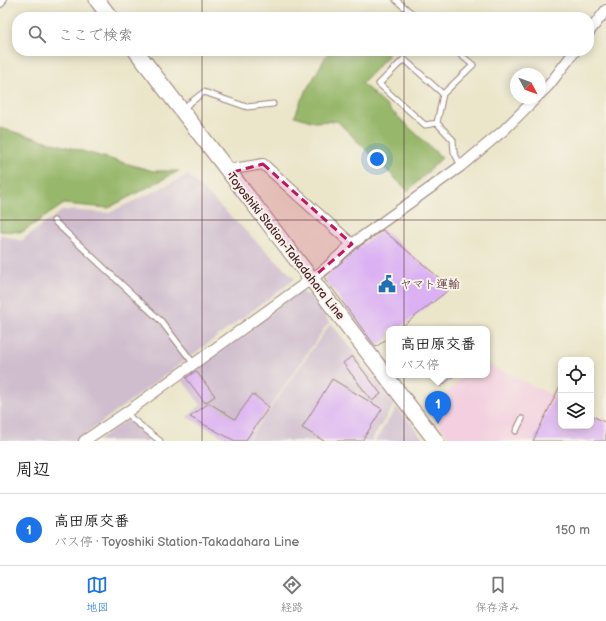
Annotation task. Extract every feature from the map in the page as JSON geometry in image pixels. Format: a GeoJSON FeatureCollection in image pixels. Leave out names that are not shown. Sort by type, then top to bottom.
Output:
{"type":"FeatureCollection","features":[{"type":"Feature","properties":{"kind":"main road"},"geometry":{"type":"LineString","coordinates":[[96,0],[106,12]]}},
{"type":"Feature","properties":{"kind":"main road","name":"Toyoshiki Station-Takadahara Line"},"geometry":{"type":"LineString","coordinates":[[140,56],[386,376]]}},
{"type":"Feature","properties":{"kind":"main road","name":"Toyoshiki Station-Takadahara Line"},"geometry":{"type":"LineString","coordinates":[[387,378],[436,441]]}},
{"type":"Feature","properties":{"kind":"street"},"geometry":{"type":"LineString","coordinates":[[594,26],[606,10]]}},
{"type":"Feature","properties":{"kind":"street"},"geometry":{"type":"LineString","coordinates":[[546,88],[571,56]]}},
{"type":"Feature","properties":{"kind":"street"},"geometry":{"type":"LineString","coordinates":[[84,441],[127,412],[325,269],[352,244],[461,166],[504,130],[530,104]]}},
{"type":"Feature","properties":{"kind":"street"},"geometry":{"type":"LineString","coordinates":[[229,173],[233,170],[263,164],[352,244]]}},
{"type":"Feature","properties":{"kind":"lane"},"geometry":{"type":"LineString","coordinates":[[396,0],[410,12]]}},
{"type":"Feature","properties":{"kind":"lane"},"geometry":{"type":"LineString","coordinates":[[437,123],[443,94],[473,65],[462,56]]}},
{"type":"Feature","properties":{"kind":"lane"},"geometry":{"type":"LineString","coordinates":[[437,123],[425,125],[379,84],[404,59],[443,94]]}},
{"type":"Feature","properties":{"kind":"lane"},"geometry":{"type":"LineString","coordinates":[[182,110],[204,92],[247,107],[273,104]]}},
{"type":"Feature","properties":{"kind":"lane"},"geometry":{"type":"LineString","coordinates":[[437,123],[453,140],[454,152],[461,166]]}},
{"type":"Feature","properties":{"kind":"lane"},"geometry":{"type":"LineString","coordinates":[[54,221],[161,320],[194,364]]}},
{"type":"Feature","properties":{"kind":"lane"},"geometry":{"type":"LineString","coordinates":[[127,412],[131,418],[160,441]]}},
{"type":"Feature","properties":{"kind":"lane"},"geometry":{"type":"LineString","coordinates":[[516,431],[522,419]]}},
{"type":"Feature","properties":{"kind":"highlighted area"},"geometry":{"type":"Polygon","coordinates":[[[263,164],[352,244],[311,279],[229,173],[263,164]]]}},
{"type":"Feature","properties":{"kind":"shaded area"},"geometry":{"type":"Polygon","coordinates":[[[188,175],[295,279],[76,441],[0,441],[0,234],[21,241],[63,210],[109,213],[188,175]]]}},
{"type":"Feature","properties":{"kind":"shaded area"},"geometry":{"type":"Polygon","coordinates":[[[300,291],[310,296],[329,322],[246,441],[231,441],[187,417],[201,405],[181,379],[300,291]]]}},
{"type":"Feature","properties":{"kind":"shaded area"},"geometry":{"type":"Polygon","coordinates":[[[331,323],[395,403],[371,441],[247,441],[331,323]]]}},
{"type":"Feature","properties":{"kind":"shaded area"},"geometry":{"type":"Polygon","coordinates":[[[490,365],[558,398],[558,429],[594,429],[594,414],[606,420],[606,441],[452,441],[429,411],[461,378],[490,378],[490,365]]]}},
{"type":"Feature","properties":{"kind":"shaded area"},"geometry":{"type":"Polygon","coordinates":[[[397,407],[424,440],[424,441],[375,441],[397,407]]]}},
{"type":"Feature","properties":{"kind":"shaded area"},"geometry":{"type":"Polygon","coordinates":[[[125,421],[131,422],[154,441],[98,441],[125,421]]]}},
{"type":"Feature","properties":{"kind":"green space"},"geometry":{"type":"Polygon","coordinates":[[[326,56],[388,56],[362,83],[442,158],[408,191],[337,121],[314,122],[295,116],[301,100],[326,56]]]}},
{"type":"Feature","properties":{"kind":"green space"},"geometry":{"type":"Polygon","coordinates":[[[0,128],[153,171],[179,171],[108,208],[64,204],[22,232],[0,231],[0,128]]]}},
{"type":"Feature","properties":{"kind":"building","name":"ヤマト運輸"},"geometry":{"type":"Polygon","coordinates":[[[383,230],[451,288],[403,326],[386,326],[386,339],[376,347],[325,279],[325,277],[356,249],[383,230]]]}},
{"type":"Feature","properties":{"kind":"building"},"geometry":{"type":"Polygon","coordinates":[[[352,356],[381,394],[372,401],[343,363],[352,356]]]}},
{"type":"Feature","properties":{"kind":"building"},"geometry":{"type":"Polygon","coordinates":[[[196,371],[215,396],[205,403],[186,378],[196,371]]]}},
{"type":"Feature","properties":{"kind":"building"},"geometry":{"type":"Polygon","coordinates":[[[432,378],[451,378],[440,387],[432,378]]]}},
{"type":"Feature","properties":{"kind":"building"},"geometry":{"type":"Polygon","coordinates":[[[332,379],[382,409],[362,441],[324,441],[302,428],[332,379]]]}},
{"type":"Feature","properties":{"kind":"building"},"geometry":{"type":"Polygon","coordinates":[[[558,390],[558,429],[594,429],[594,417],[606,423],[606,441],[533,441],[558,390]]]}},
{"type":"Feature","properties":{"kind":"building"},"geometry":{"type":"Polygon","coordinates":[[[253,394],[269,407],[245,441],[235,441],[190,417],[209,403],[235,419],[253,394]]]}},
{"type":"Feature","properties":{"kind":"place","name":"ヤマト運輸"},"geometry":{"type":"Point","coordinates":[387,284]}},
{"type":"Feature","properties":{"kind":"place","name":"高田原交番"},"geometry":{"type":"Point","coordinates":[438,424]}}]}
